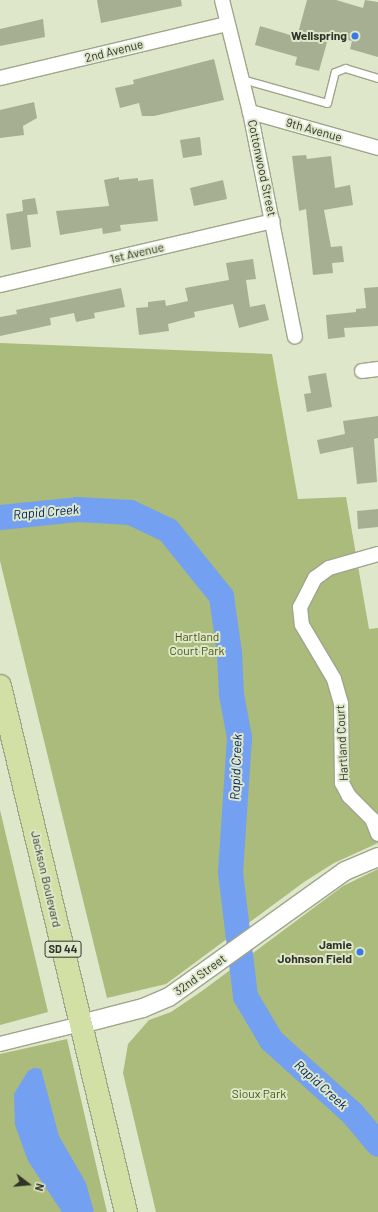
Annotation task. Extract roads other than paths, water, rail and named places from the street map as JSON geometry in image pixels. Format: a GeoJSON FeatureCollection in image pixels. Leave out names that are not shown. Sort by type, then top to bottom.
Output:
{"type":"FeatureCollection","features":[{"type":"Feature","properties":{"kind":"main road","name":"Jackson Boulevard"},"geometry":{"type":"LineString","coordinates":[[0,686],[126,1212]]}},
{"type":"Feature","properties":{"kind":"street","name":"Cottonwood Street"},"geometry":{"type":"LineString","coordinates":[[222,0],[250,112],[295,337]]}},
{"type":"Feature","properties":{"kind":"street","name":"2nd Avenue"},"geometry":{"type":"LineString","coordinates":[[0,78],[227,24]]}},
{"type":"Feature","properties":{"kind":"street","name":"9th Avenue"},"geometry":{"type":"LineString","coordinates":[[250,112],[378,148]]}},
{"type":"Feature","properties":{"kind":"street","name":"1st Avenue"},"geometry":{"type":"LineString","coordinates":[[0,285],[273,221]]}},
{"type":"Feature","properties":{"kind":"street"},"geometry":{"type":"LineString","coordinates":[[362,371],[378,369]]}},
{"type":"Feature","properties":{"kind":"street","name":"Hartland Court"},"geometry":{"type":"LineString","coordinates":[[378,554],[329,568],[315,578],[300,607],[302,626],[334,679],[341,703],[342,783],[349,796],[372,819],[378,834]]}},
{"type":"Feature","properties":{"kind":"street","name":"32nd Street"},"geometry":{"type":"LineString","coordinates":[[0,1044],[81,1024],[160,1001],[201,975],[266,926],[345,871],[378,857]]}},
{"type":"Feature","properties":{"kind":"lane"},"geometry":{"type":"LineString","coordinates":[[242,79],[327,103],[335,72],[345,68],[378,78]]}},
{"type":"Feature","properties":{"kind":"water"},"geometry":{"type":"Polygon","coordinates":[[[34,1068],[41,1069],[59,1136],[86,1183],[94,1212],[62,1212],[28,1161],[15,1125],[14,1094],[28,1071],[34,1068]]]}},
{"type":"Feature","properties":{"kind":"waterway","name":"Rapid Creek"},"geometry":{"type":"LineString","coordinates":[[0,517],[77,509],[130,512],[168,530],[221,596],[229,652],[231,694],[239,737],[230,872],[245,996],[271,1040],[352,1113],[378,1144]]}},
{"type":"Feature","properties":{"kind":"place","name":"Wellspring"},"geometry":{"type":"Point","coordinates":[355,36]}},
{"type":"Feature","properties":{"kind":"place","name":"Jamie Johnson Field"},"geometry":{"type":"Point","coordinates":[360,952]}},
{"type":"Feature","properties":{"kind":"park label","name":"Hartland Court Park"},"geometry":{"type":"Point","coordinates":[197,644]}},
{"type":"Feature","properties":{"kind":"park label","name":"Sioux Park"},"geometry":{"type":"Point","coordinates":[259,1094]}}]}
